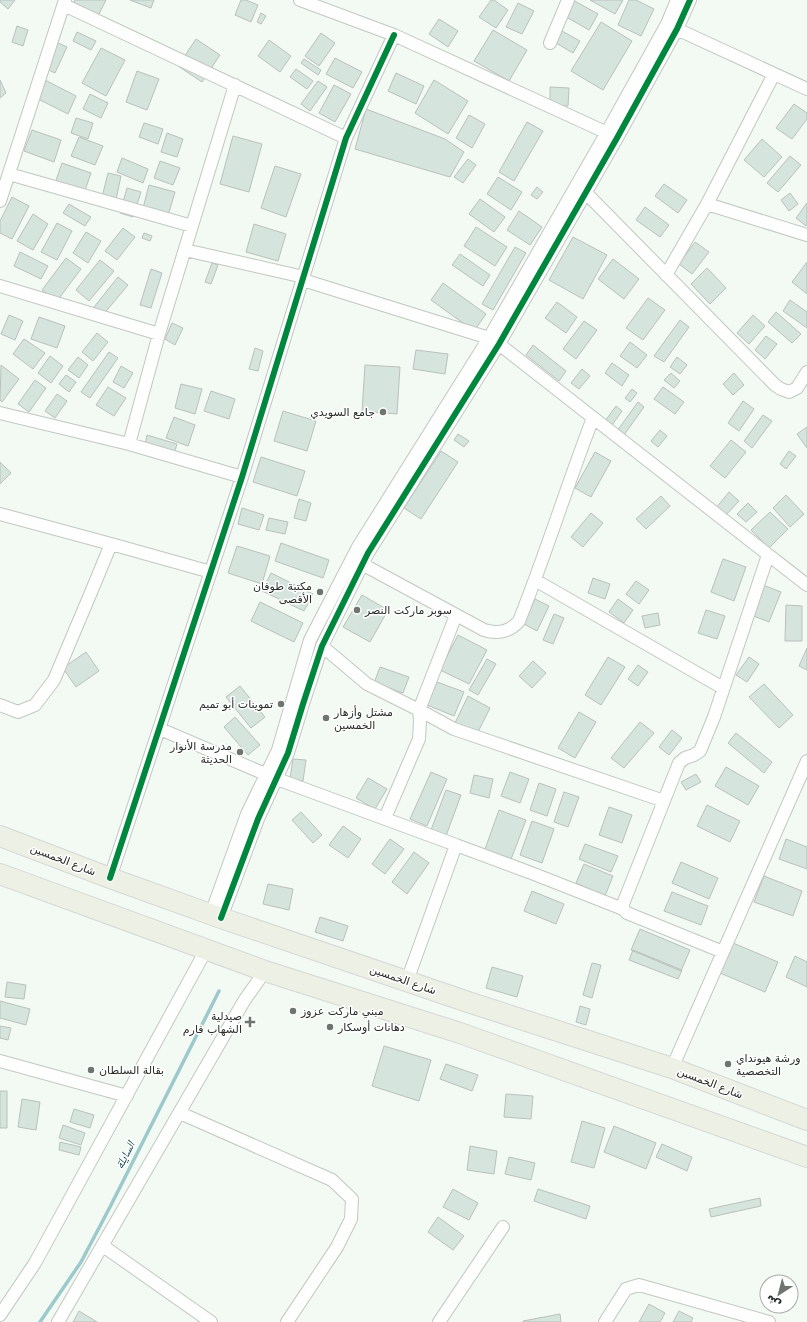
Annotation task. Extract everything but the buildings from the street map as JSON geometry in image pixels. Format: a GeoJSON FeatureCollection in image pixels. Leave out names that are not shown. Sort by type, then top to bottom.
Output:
{"type":"FeatureCollection","features":[{"type":"Feature","properties":{"kind":"main road","name":"شارع الخمسين"},"geometry":{"type":"LineString","coordinates":[[0,836],[216,916],[468,1002],[672,1068],[807,1120]]}},
{"type":"Feature","properties":{"kind":"main road"},"geometry":{"type":"LineString","coordinates":[[0,874],[265,971],[460,1033],[807,1157]]}},
{"type":"Feature","properties":{"kind":"main road"},"geometry":{"type":"LineString","coordinates":[[460,1033],[468,1002]]}},
{"type":"Feature","properties":{"kind":"street"},"geometry":{"type":"LineString","coordinates":[[300,0],[394,35],[612,135]]}},
{"type":"Feature","properties":{"kind":"street"},"geometry":{"type":"LineString","coordinates":[[550,43],[568,0]]}},
{"type":"Feature","properties":{"kind":"street"},"geometry":{"type":"LineString","coordinates":[[672,26],[677,0]]}},
{"type":"Feature","properties":{"kind":"street"},"geometry":{"type":"LineString","coordinates":[[272,776],[288,754],[322,646],[368,552],[422,466],[612,135],[672,26],[690,0]]}},
{"type":"Feature","properties":{"kind":"street"},"geometry":{"type":"LineString","coordinates":[[0,201],[65,2],[346,138]]}},
{"type":"Feature","properties":{"kind":"street"},"geometry":{"type":"LineString","coordinates":[[672,26],[807,90]]}},
{"type":"Feature","properties":{"kind":"street"},"geometry":{"type":"LineString","coordinates":[[110,878],[242,477],[346,138],[394,35]]}},
{"type":"Feature","properties":{"kind":"street"},"geometry":{"type":"LineString","coordinates":[[666,275],[707,204],[774,74]]}},
{"type":"Feature","properties":{"kind":"street"},"geometry":{"type":"LineString","coordinates":[[129,444],[159,334],[235,85]]}},
{"type":"Feature","properties":{"kind":"street"},"geometry":{"type":"LineString","coordinates":[[216,916],[258,819],[272,776],[278,750],[310,640],[354,554],[494,341],[586,192],[612,135]]}},
{"type":"Feature","properties":{"kind":"street"},"geometry":{"type":"LineString","coordinates":[[9,174],[192,226]]}},
{"type":"Feature","properties":{"kind":"street"},"geometry":{"type":"LineString","coordinates":[[586,192],[775,385],[789,392],[797,388],[807,372]]}},
{"type":"Feature","properties":{"kind":"street"},"geometry":{"type":"LineString","coordinates":[[707,204],[807,235]]}},
{"type":"Feature","properties":{"kind":"street"},"geometry":{"type":"LineString","coordinates":[[184,250],[303,278],[494,341],[807,585]]}},
{"type":"Feature","properties":{"kind":"street"},"geometry":{"type":"LineString","coordinates":[[0,286],[159,334]]}},
{"type":"Feature","properties":{"kind":"street"},"geometry":{"type":"LineString","coordinates":[[0,413],[129,444],[242,477]]}},
{"type":"Feature","properties":{"kind":"street"},"geometry":{"type":"LineString","coordinates":[[362,564],[484,630],[498,632],[515,626],[519,621],[535,580],[572,471],[593,418]]}},
{"type":"Feature","properties":{"kind":"street"},"geometry":{"type":"LineString","coordinates":[[0,514],[211,572]]}},
{"type":"Feature","properties":{"kind":"street"},"geometry":{"type":"LineString","coordinates":[[0,705],[18,712],[35,705],[54,680],[110,544]]}},
{"type":"Feature","properties":{"kind":"street"},"geometry":{"type":"LineString","coordinates":[[623,910],[624,904],[679,763],[685,758],[700,751],[768,555]]}},
{"type":"Feature","properties":{"kind":"street"},"geometry":{"type":"LineString","coordinates":[[535,580],[723,688]]}},
{"type":"Feature","properties":{"kind":"street"},"geometry":{"type":"LineString","coordinates":[[385,818],[419,739],[419,710],[456,615]]}},
{"type":"Feature","properties":{"kind":"street"},"geometry":{"type":"LineString","coordinates":[[322,646],[366,684],[454,729],[664,801]]}},
{"type":"Feature","properties":{"kind":"street"},"geometry":{"type":"LineString","coordinates":[[160,729],[272,776],[534,874],[723,952]]}},
{"type":"Feature","properties":{"kind":"street"},"geometry":{"type":"LineString","coordinates":[[672,1068],[806,766]]}},
{"type":"Feature","properties":{"kind":"street"},"geometry":{"type":"LineString","coordinates":[[407,981],[456,845]]}},
{"type":"Feature","properties":{"kind":"street"},"geometry":{"type":"LineString","coordinates":[[0,1315],[4,1300],[35,1263],[206,950]]}},
{"type":"Feature","properties":{"kind":"street"},"geometry":{"type":"LineString","coordinates":[[58,1322],[244,1002],[265,971]]}},
{"type":"Feature","properties":{"kind":"street"},"geometry":{"type":"LineString","coordinates":[[0,1061],[127,1096]]}},
{"type":"Feature","properties":{"kind":"street"},"geometry":{"type":"LineString","coordinates":[[180,1113],[332,1180],[352,1198],[351,1219],[337,1247],[287,1322]]}},
{"type":"Feature","properties":{"kind":"street"},"geometry":{"type":"LineString","coordinates":[[439,1322],[503,1227]]}},
{"type":"Feature","properties":{"kind":"street"},"geometry":{"type":"LineString","coordinates":[[103,1246],[211,1322]]}},
{"type":"Feature","properties":{"kind":"street"},"geometry":{"type":"LineString","coordinates":[[605,1322],[626,1289],[639,1285],[769,1322]]}},
{"type":"Feature","properties":{"kind":"waterway","name":"السايلة"},"geometry":{"type":"LineString","coordinates":[[40,1322],[81,1262],[219,991]]}},
{"type":"Feature","properties":{"kind":"cycle path"},"geometry":{"type":"LineString","coordinates":[[221,918],[258,819],[288,753],[322,646],[368,553],[499,344],[617,138],[677,29],[690,0]]}},
{"type":"Feature","properties":{"kind":"cycle path"},"geometry":{"type":"LineString","coordinates":[[110,878],[242,477],[346,138],[394,35]]}},
{"type":"Feature","properties":{"kind":"place","name":"جامع السويدي"},"geometry":{"type":"Point","coordinates":[383,412]}},
{"type":"Feature","properties":{"kind":"place","name":"مكتبة طوفان الأقصى"},"geometry":{"type":"Point","coordinates":[320,592]}},
{"type":"Feature","properties":{"kind":"place","name":"سوبر ماركت النصر"},"geometry":{"type":"Point","coordinates":[357,610]}},
{"type":"Feature","properties":{"kind":"place","name":"تموينات أبو تميم"},"geometry":{"type":"Point","coordinates":[281,704]}},
{"type":"Feature","properties":{"kind":"place","name":"مشتل وأزهار الخمسين"},"geometry":{"type":"Point","coordinates":[326,718]}},
{"type":"Feature","properties":{"kind":"place","name":"مدرسة الأنوار الحديثة"},"geometry":{"type":"Point","coordinates":[240,752]}},
{"type":"Feature","properties":{"kind":"place","name":"مبني ماركت عزوز"},"geometry":{"type":"Point","coordinates":[293,1011]}},
{"type":"Feature","properties":{"kind":"place","name":"صيدلية الشهاب فارم"},"geometry":{"type":"Point","coordinates":[250,1022]}},
{"type":"Feature","properties":{"kind":"place","name":"دهانات أوسكار"},"geometry":{"type":"Point","coordinates":[330,1027]}},
{"type":"Feature","properties":{"kind":"place","name":"ورشة هيونداي التخصصية"},"geometry":{"type":"Point","coordinates":[728,1064]}},
{"type":"Feature","properties":{"kind":"place","name":"بقالة السلطان"},"geometry":{"type":"Point","coordinates":[91,1070]}}]}
